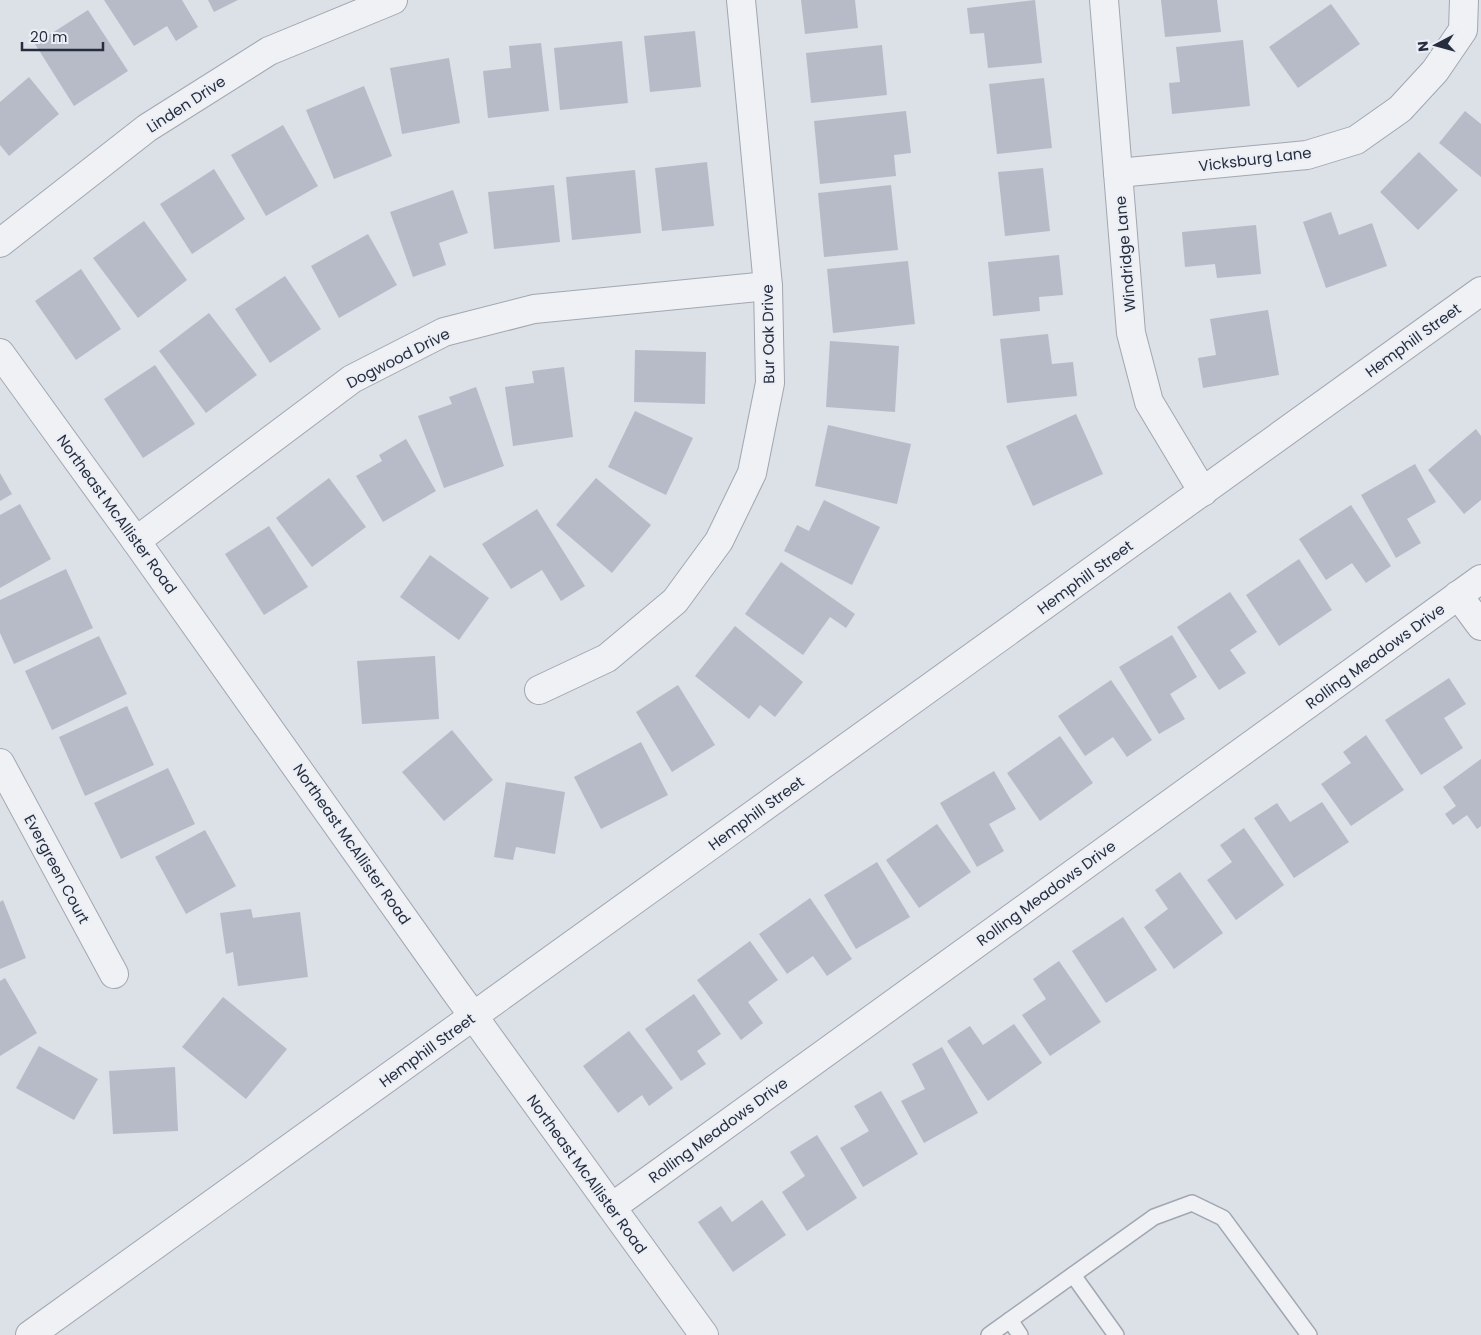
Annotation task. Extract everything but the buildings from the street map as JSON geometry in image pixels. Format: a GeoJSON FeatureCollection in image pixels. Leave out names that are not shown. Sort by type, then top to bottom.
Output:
{"type":"FeatureCollection","features":[{"type":"Feature","properties":{"kind":"street","name":"Linden Drive"},"geometry":{"type":"LineString","coordinates":[[0,243],[147,128],[269,51],[393,0]]}},
{"type":"Feature","properties":{"kind":"street","name":"Bur Oak Drive"},"geometry":{"type":"LineString","coordinates":[[539,690],[607,658],[675,601],[719,541],[752,473],[770,383],[768,286],[741,0]]}},
{"type":"Feature","properties":{"kind":"street","name":"Windridge Lane"},"geometry":{"type":"LineString","coordinates":[[1104,0],[1131,333],[1149,402],[1202,492]]}},
{"type":"Feature","properties":{"kind":"street","name":"Vicksburg Lane"},"geometry":{"type":"LineString","coordinates":[[1118,173],[1307,155],[1356,140],[1400,109],[1435,71],[1463,30],[1464,0]]}},
{"type":"Feature","properties":{"kind":"street","name":"Dogwood Drive"},"geometry":{"type":"LineString","coordinates":[[136,541],[352,378],[444,332],[534,309],[768,286]]}},
{"type":"Feature","properties":{"kind":"street","name":"Hemphill Street"},"geometry":{"type":"LineString","coordinates":[[30,1335],[1481,291]]}},
{"type":"Feature","properties":{"kind":"street","name":"Northeast McAllister Road"},"geometry":{"type":"LineString","coordinates":[[0,354],[704,1335]]}},
{"type":"Feature","properties":{"kind":"street","name":"Rolling Meadows Drive"},"geometry":{"type":"LineString","coordinates":[[612,1207],[1481,579]]}},
{"type":"Feature","properties":{"kind":"street"},"geometry":{"type":"LineString","coordinates":[[1458,595],[1481,626]]}},
{"type":"Feature","properties":{"kind":"street","name":"Evergreen Court"},"geometry":{"type":"LineString","coordinates":[[0,763],[114,974]]}},
{"type":"Feature","properties":{"kind":"lane"},"geometry":{"type":"LineString","coordinates":[[989,1335],[1154,1217],[1192,1203],[1222,1218],[1309,1335]]}},
{"type":"Feature","properties":{"kind":"lane"},"geometry":{"type":"LineString","coordinates":[[1073,1275],[1116,1335]]}},
{"type":"Feature","properties":{"kind":"lane"},"geometry":{"type":"LineString","coordinates":[[1010,1320],[1020,1335]]}}]}
